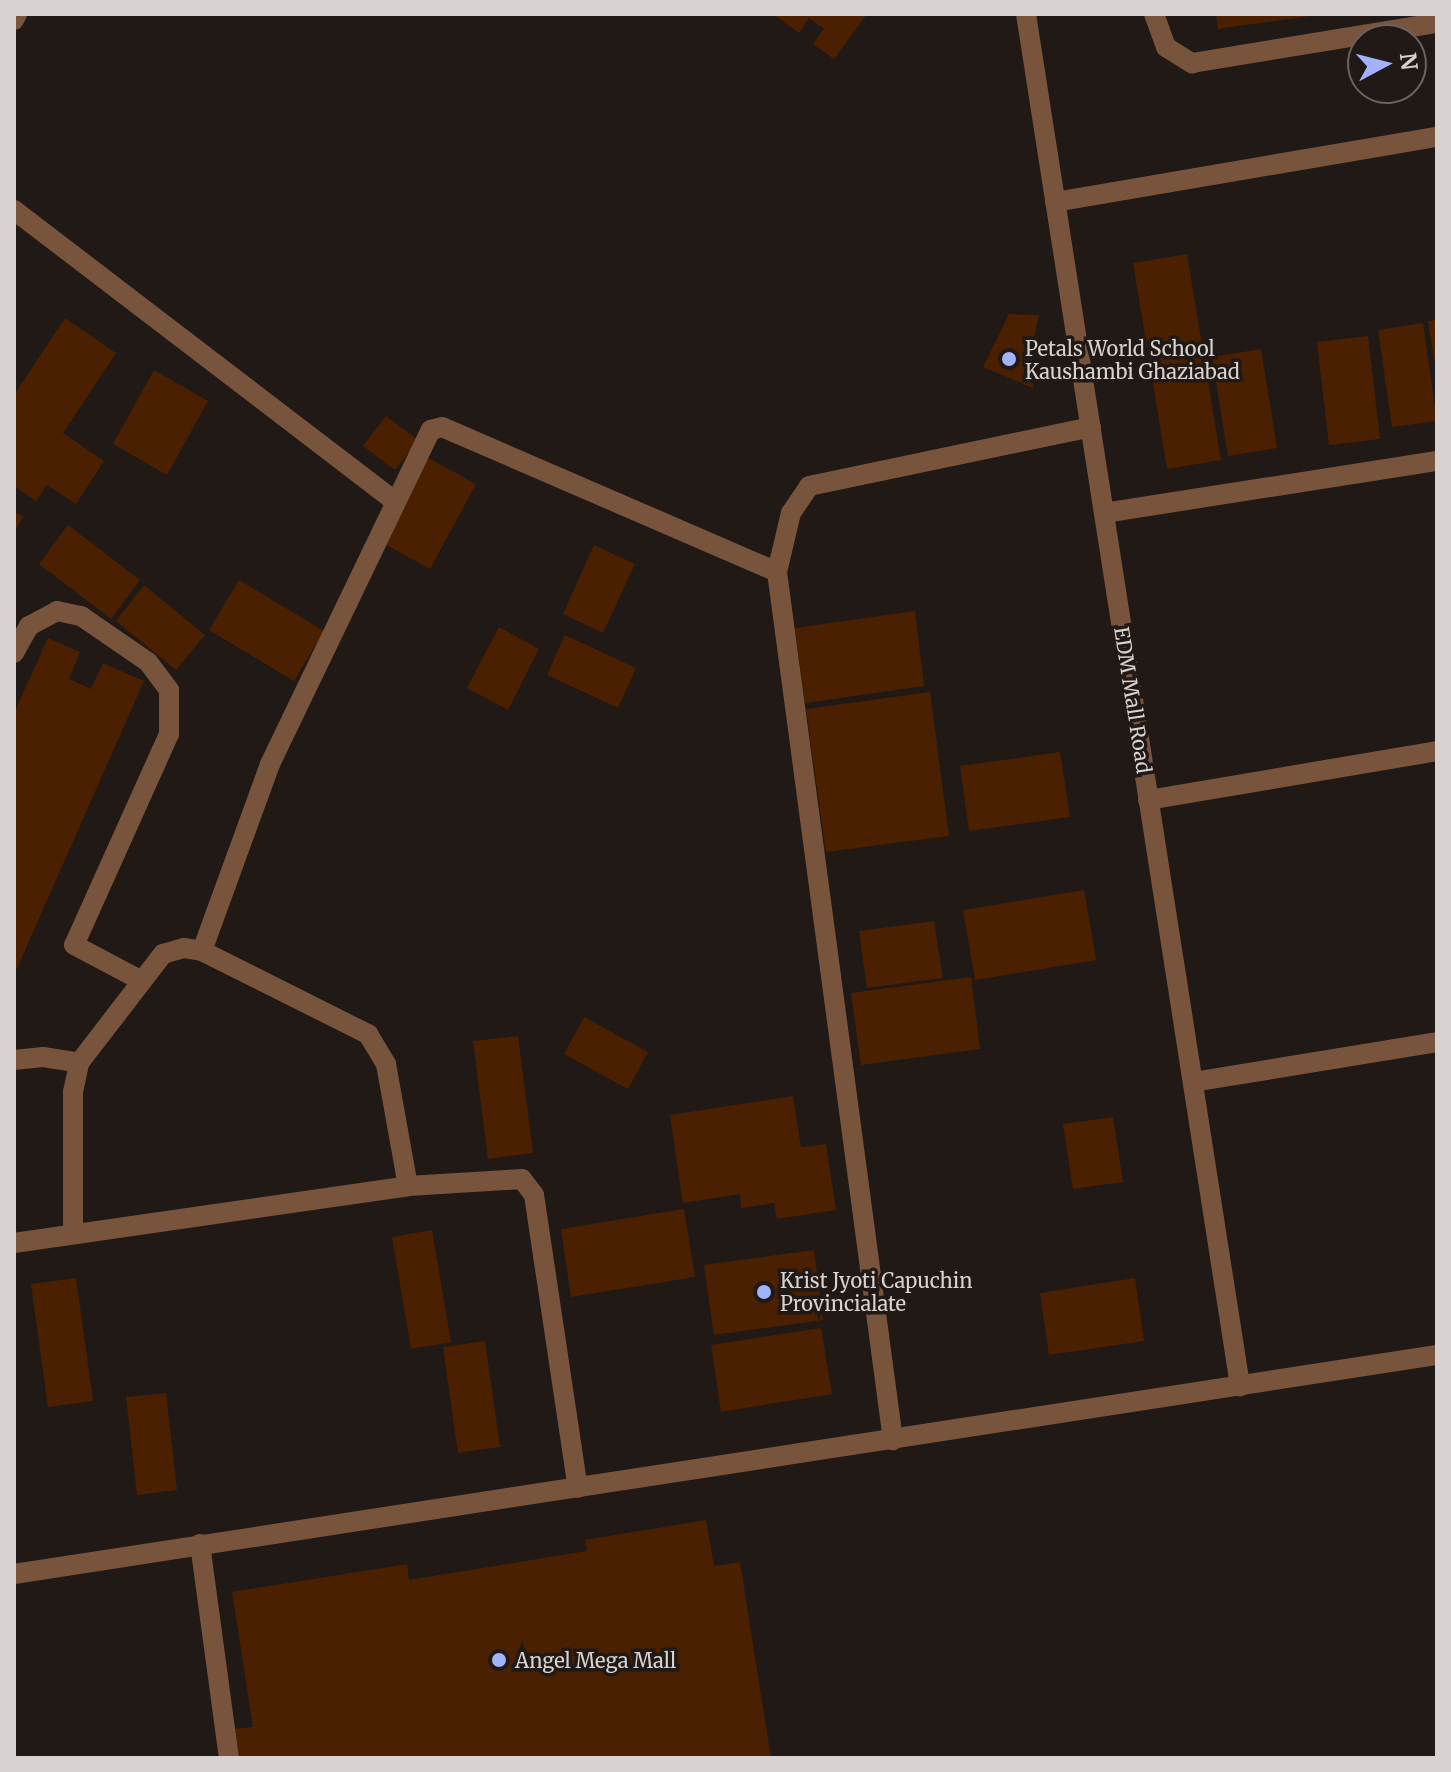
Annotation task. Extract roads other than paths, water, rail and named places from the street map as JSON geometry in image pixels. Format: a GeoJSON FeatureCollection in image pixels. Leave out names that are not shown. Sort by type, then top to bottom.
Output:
{"type":"FeatureCollection","features":[{"type":"Feature","properties":{"kind":"street"},"geometry":{"type":"LineString","coordinates":[[14,20],[17,14]]}},
{"type":"Feature","properties":{"kind":"street","name":"EDM Mall Road"},"geometry":{"type":"LineString","coordinates":[[1026,14],[1240,1386]]}},
{"type":"Feature","properties":{"kind":"street"},"geometry":{"type":"LineString","coordinates":[[1154,14],[1166,47],[1192,63],[1437,23]]}},
{"type":"Feature","properties":{"kind":"street"},"geometry":{"type":"LineString","coordinates":[[1055,202],[1437,137]]}},
{"type":"Feature","properties":{"kind":"street"},"geometry":{"type":"LineString","coordinates":[[14,210],[394,501]]}},
{"type":"Feature","properties":{"kind":"street"},"geometry":{"type":"LineString","coordinates":[[202,951],[270,764],[427,434],[442,427],[777,572]]}},
{"type":"Feature","properties":{"kind":"street"},"geometry":{"type":"LineString","coordinates":[[893,1440],[777,572],[791,513],[809,486],[1091,427]]}},
{"type":"Feature","properties":{"kind":"street"},"geometry":{"type":"LineString","coordinates":[[1104,513],[1437,461]]}},
{"type":"Feature","properties":{"kind":"street"},"geometry":{"type":"LineString","coordinates":[[14,653],[29,626],[57,611],[81,616],[148,662],[169,690],[169,734],[74,945],[142,981]]}},
{"type":"Feature","properties":{"kind":"street"},"geometry":{"type":"LineString","coordinates":[[1148,800],[1437,751]]}},
{"type":"Feature","properties":{"kind":"street"},"geometry":{"type":"LineString","coordinates":[[73,1232],[73,1092],[79,1063],[163,954],[184,948],[202,951],[368,1034],[386,1064],[408,1186]]}},
{"type":"Feature","properties":{"kind":"street"},"geometry":{"type":"LineString","coordinates":[[1193,1082],[1437,1042]]}},
{"type":"Feature","properties":{"kind":"street"},"geometry":{"type":"LineString","coordinates":[[14,1043],[43,1057]]}},
{"type":"Feature","properties":{"kind":"street"},"geometry":{"type":"LineString","coordinates":[[14,1060],[43,1057],[79,1063]]}},
{"type":"Feature","properties":{"kind":"street"},"geometry":{"type":"LineString","coordinates":[[14,1243],[73,1232],[408,1186],[514,1177],[528,1184],[534,1195],[578,1488]]}},
{"type":"Feature","properties":{"kind":"street"},"geometry":{"type":"LineString","coordinates":[[14,1574],[1437,1355]]}},
{"type":"Feature","properties":{"kind":"street"},"geometry":{"type":"LineString","coordinates":[[200,1544],[229,1758]]}},
{"type":"Feature","properties":{"kind":"place","name":"Petals World School Kaushambi Ghaziabad"},"geometry":{"type":"Point","coordinates":[1009,359]}},
{"type":"Feature","properties":{"kind":"place","name":"Krist Jyoti Capuchin Provincialate"},"geometry":{"type":"Point","coordinates":[764,1292]}},
{"type":"Feature","properties":{"kind":"place","name":"Angel Mega Mall"},"geometry":{"type":"Point","coordinates":[499,1660]}}]}
